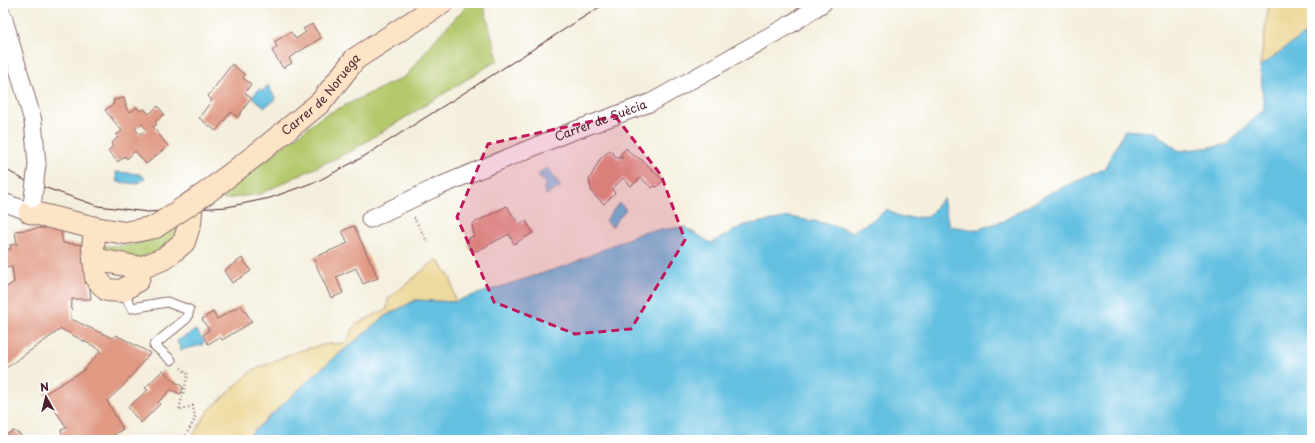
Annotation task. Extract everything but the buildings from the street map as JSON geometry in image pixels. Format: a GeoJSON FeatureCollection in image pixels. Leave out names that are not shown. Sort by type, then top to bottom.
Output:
{"type":"FeatureCollection","features":[{"type":"Feature","properties":{"kind":"street","name":"Carrer de Noruega"},"geometry":{"type":"LineString","coordinates":[[95,228],[125,233],[155,227],[199,198],[261,151],[321,102],[355,58],[442,3]]}},
{"type":"Feature","properties":{"kind":"street","name":"Carrer de Suècia"},"geometry":{"type":"LineString","coordinates":[[370,219],[435,188],[565,134],[652,102],[791,24],[823,3]]}},
{"type":"Feature","properties":{"kind":"street"},"geometry":{"type":"LineString","coordinates":[[3,16],[33,121],[38,164],[31,205]]}},
{"type":"Feature","properties":{"kind":"street"},"geometry":{"type":"LineString","coordinates":[[94,259],[141,268],[166,258],[184,242],[199,198]]}},
{"type":"Feature","properties":{"kind":"street"},"geometry":{"type":"LineString","coordinates":[[3,202],[31,205],[95,228],[93,248],[96,278],[107,290],[122,291],[138,280],[141,268]]}},
{"type":"Feature","properties":{"kind":"lane"},"geometry":{"type":"LineString","coordinates":[[122,291],[132,308],[167,302],[189,310],[186,318],[154,344],[171,360]]}},
{"type":"Feature","properties":{"kind":"path"},"geometry":{"type":"LineString","coordinates":[[414,218],[428,243]]}},
{"type":"Feature","properties":{"kind":"path"},"geometry":{"type":"LineString","coordinates":[[171,360],[188,374],[179,410],[193,406],[195,419],[183,440]]}},
{"type":"Feature","properties":{"kind":"highlighted area"},"geometry":{"type":"Polygon","coordinates":[[[615,116],[661,175],[685,240],[631,329],[575,334],[494,302],[457,217],[488,144],[615,116]]]}},
{"type":"Feature","properties":{"kind":"green space"},"geometry":{"type":"Polygon","coordinates":[[[470,3],[483,3],[498,60],[353,150],[260,194],[212,201],[323,116],[406,76],[438,36],[470,3]]]}},
{"type":"Feature","properties":{"kind":"green space"},"geometry":{"type":"Polygon","coordinates":[[[177,225],[180,227],[169,246],[154,255],[122,261],[104,252],[103,246],[130,245],[152,239],[177,225]]]}},
{"type":"Feature","properties":{"kind":"sand"},"geometry":{"type":"Polygon","coordinates":[[[1269,3],[1312,3],[1312,29],[1260,66],[1269,3]]]}},
{"type":"Feature","properties":{"kind":"sand"},"geometry":{"type":"Polygon","coordinates":[[[437,259],[451,279],[455,302],[416,300],[385,316],[321,369],[244,440],[190,440],[208,411],[253,370],[306,349],[328,344],[345,343],[356,324],[387,309],[388,299],[437,259]]]}},
{"type":"Feature","properties":{"kind":"water"},"geometry":{"type":"Polygon","coordinates":[[[1312,29],[1312,440],[244,440],[321,369],[385,316],[416,300],[455,302],[568,265],[643,232],[684,227],[711,243],[745,225],[790,217],[830,224],[852,232],[875,219],[887,209],[901,218],[928,217],[943,198],[949,226],[976,230],[1003,221],[1052,192],[1104,169],[1125,130],[1154,132],[1179,151],[1227,145],[1264,109],[1260,66],[1312,29]]]}},
{"type":"Feature","properties":{"kind":"water"},"geometry":{"type":"Polygon","coordinates":[[[268,85],[276,99],[265,107],[252,97],[259,89],[263,91],[268,85]]]}},
{"type":"Feature","properties":{"kind":"water"},"geometry":{"type":"Polygon","coordinates":[[[548,168],[561,187],[546,195],[543,188],[545,186],[545,182],[538,177],[540,172],[548,168]]]}},
{"type":"Feature","properties":{"kind":"water"},"geometry":{"type":"Polygon","coordinates":[[[116,172],[140,174],[140,176],[145,178],[139,182],[139,184],[117,182],[116,172]]]}},
{"type":"Feature","properties":{"kind":"water"},"geometry":{"type":"Polygon","coordinates":[[[619,203],[626,209],[612,227],[605,221],[619,203]]]}},
{"type":"Feature","properties":{"kind":"water"},"geometry":{"type":"Polygon","coordinates":[[[196,330],[204,341],[202,345],[181,350],[177,341],[196,330]]]}},
{"type":"Feature","properties":{"kind":"tram line"},"geometry":{"type":"LineString","coordinates":[[3,168],[26,181],[98,206],[148,212],[227,207],[270,198],[320,180],[363,157],[606,3]]}}]}
